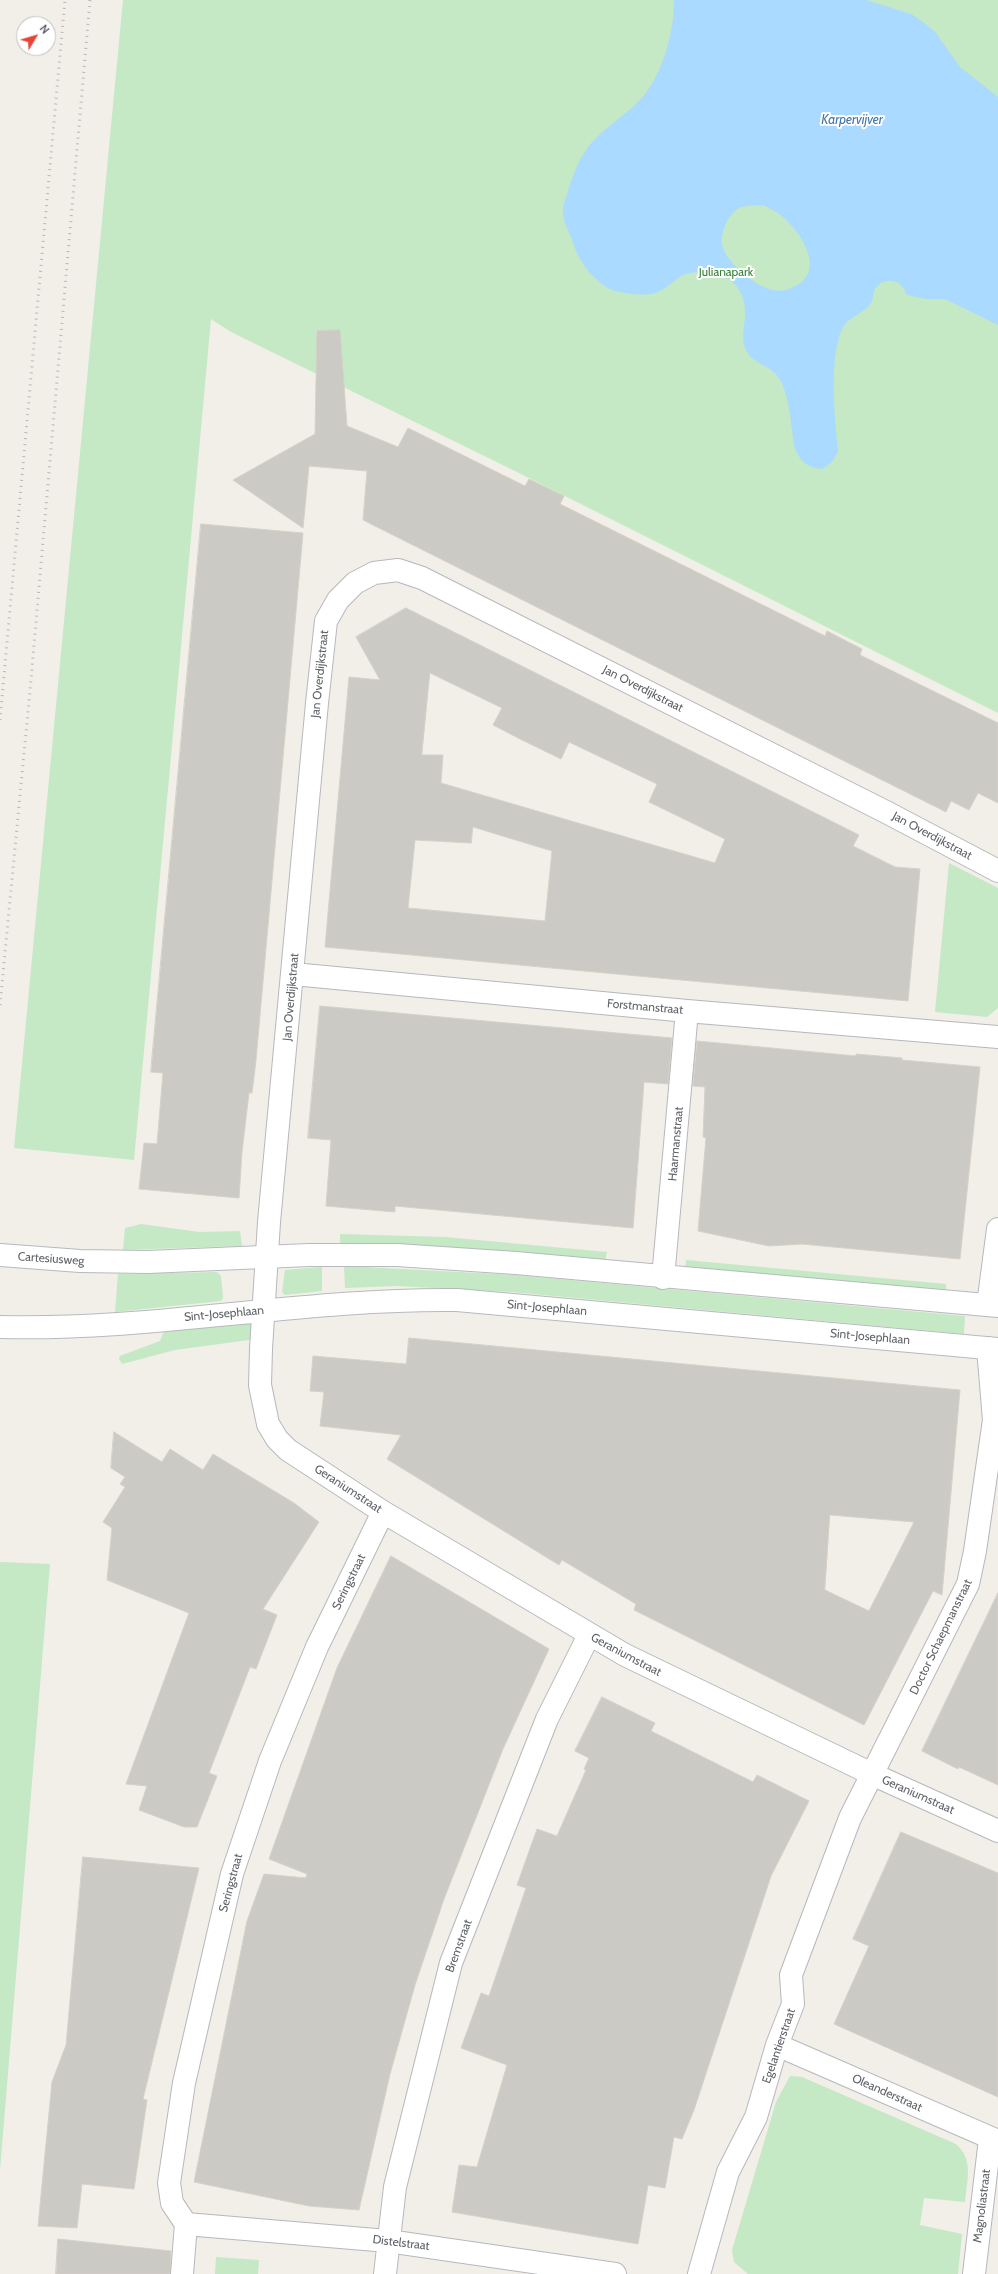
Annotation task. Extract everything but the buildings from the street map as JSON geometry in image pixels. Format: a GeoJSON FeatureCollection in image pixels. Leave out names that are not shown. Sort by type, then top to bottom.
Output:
{"type":"FeatureCollection","features":[{"type":"Feature","properties":{"kind":"street","name":"Jan Overdijkstraat"},"geometry":{"type":"LineString","coordinates":[[277,1439],[268,1424],[260,1385],[264,1310],[317,703],[326,621],[338,600],[355,583],[374,573],[398,570],[422,578],[879,808],[998,871]]}},
{"type":"Feature","properties":{"kind":"street","name":"Forstmanstraat"},"geometry":{"type":"LineString","coordinates":[[293,974],[687,1011],[998,1037]]}},
{"type":"Feature","properties":{"kind":"street","name":"Haarmanstraat"},"geometry":{"type":"LineString","coordinates":[[664,1278],[687,1011]]}},
{"type":"Feature","properties":{"kind":"street"},"geometry":{"type":"LineString","coordinates":[[268,1257],[374,1255],[436,1257],[993,1306],[991,1279],[998,1229]]}},
{"type":"Feature","properties":{"kind":"street","name":"Cartesiusweg"},"geometry":{"type":"LineString","coordinates":[[0,1255],[102,1262],[171,1262],[268,1257]]}},
{"type":"Feature","properties":{"kind":"street","name":"Sint-Josephlaan"},"geometry":{"type":"LineString","coordinates":[[0,1326],[74,1327],[369,1301],[457,1300],[993,1348]]}},
{"type":"Feature","properties":{"kind":"street","name":"Doctor Schaepmanstraat"},"geometry":{"type":"LineString","coordinates":[[874,1775],[968,1584],[975,1550],[994,1420],[991,1377],[993,1348]]}},
{"type":"Feature","properties":{"kind":"street","name":"Geraniumstraat"},"geometry":{"type":"LineString","coordinates":[[277,1439],[288,1450],[383,1512],[589,1635],[722,1703],[874,1775],[998,1831]]}},
{"type":"Feature","properties":{"kind":"street","name":"Seringstraat"},"geometry":{"type":"LineString","coordinates":[[186,2224],[172,2203],[169,2183],[184,2083],[232,1874],[270,1761],[314,1654],[383,1512]]}},
{"type":"Feature","properties":{"kind":"street","name":"Bremstraat"},"geometry":{"type":"LineString","coordinates":[[385,2274],[395,2187],[451,1963],[547,1719],[589,1635]]}},
{"type":"Feature","properties":{"kind":"street","name":"Egelantierstraat"},"geometry":{"type":"LineString","coordinates":[[699,2274],[728,2172],[756,2117],[777,2045],[794,2004],[792,1975],[794,1968],[850,1818],[874,1775]]}},
{"type":"Feature","properties":{"kind":"street","name":"Oleanderstraat"},"geometry":{"type":"LineString","coordinates":[[777,2045],[994,2140]]}},
{"type":"Feature","properties":{"kind":"street","name":"Magnoliastraat"},"geometry":{"type":"LineString","coordinates":[[974,2274],[994,2140]]}},
{"type":"Feature","properties":{"kind":"street"},"geometry":{"type":"LineString","coordinates":[[182,2274],[186,2224]]}},
{"type":"Feature","properties":{"kind":"street","name":"Distelstraat"},"geometry":{"type":"LineString","coordinates":[[186,2224],[388,2241],[615,2274]]}},
{"type":"Feature","properties":{"kind":"green space","name":"Julianapark"},"geometry":{"type":"Polygon","coordinates":[[[123,0],[998,0],[998,713],[515,471],[231,332],[211,319],[134,1160],[14,1148],[123,0]]]}},
{"type":"Feature","properties":{"kind":"green space"},"geometry":{"type":"Polygon","coordinates":[[[949,863],[998,888],[998,1008],[987,1017],[935,1012],[949,863]]]}},
{"type":"Feature","properties":{"kind":"green space"},"geometry":{"type":"Polygon","coordinates":[[[141,1224],[199,1232],[240,1231],[242,1246],[123,1250],[125,1228],[141,1224]]]}},
{"type":"Feature","properties":{"kind":"green space"},"geometry":{"type":"Polygon","coordinates":[[[340,1234],[445,1237],[607,1252],[605,1261],[418,1245],[340,1244],[340,1234]]]}},
{"type":"Feature","properties":{"kind":"green space"},"geometry":{"type":"Polygon","coordinates":[[[686,1260],[946,1284],[946,1292],[685,1268],[686,1260]]]}},
{"type":"Feature","properties":{"kind":"green space"},"geometry":{"type":"Polygon","coordinates":[[[344,1266],[516,1275],[965,1316],[964,1334],[511,1292],[396,1286],[345,1288],[344,1266]]]}},
{"type":"Feature","properties":{"kind":"green space"},"geometry":{"type":"Polygon","coordinates":[[[322,1267],[322,1291],[285,1295],[282,1292],[285,1270],[322,1267]]]}},
{"type":"Feature","properties":{"kind":"green space"},"geometry":{"type":"Polygon","coordinates":[[[217,1272],[221,1276],[223,1298],[221,1301],[115,1312],[118,1274],[217,1272]]]}},
{"type":"Feature","properties":{"kind":"green space"},"geometry":{"type":"Polygon","coordinates":[[[252,1321],[251,1338],[249,1340],[175,1350],[122,1364],[119,1359],[120,1356],[160,1341],[164,1331],[252,1321]]]}},
{"type":"Feature","properties":{"kind":"green space"},"geometry":{"type":"Polygon","coordinates":[[[0,1562],[50,1564],[0,2170],[0,1562]]]}},
{"type":"Feature","properties":{"kind":"green space"},"geometry":{"type":"Polygon","coordinates":[[[790,2076],[802,2077],[956,2144],[962,2150],[968,2171],[965,2202],[924,2198],[920,2225],[962,2234],[958,2274],[748,2274],[734,2262],[732,2250],[776,2102],[790,2076]]]}},
{"type":"Feature","properties":{"kind":"green space"},"geometry":{"type":"Polygon","coordinates":[[[216,2257],[259,2260],[258,2274],[215,2274],[216,2257]]]}},
{"type":"Feature","properties":{"kind":"water","name":"Karpervijver"},"geometry":{"type":"Polygon","coordinates":[[[674,0],[866,0],[911,14],[923,22],[936,33],[960,67],[998,97],[998,325],[945,299],[926,299],[907,295],[903,287],[894,281],[883,282],[877,286],[874,290],[873,300],[870,305],[846,323],[838,339],[835,354],[834,388],[838,452],[832,462],[822,469],[805,463],[799,457],[795,449],[788,403],[783,385],[775,373],[752,358],[745,348],[743,336],[745,305],[739,289],[734,283],[720,274],[712,272],[693,272],[682,276],[664,289],[653,294],[637,294],[615,291],[602,284],[590,273],[576,252],[565,222],[563,214],[564,205],[579,162],[585,151],[597,137],[640,100],[654,80],[663,61],[669,41],[674,10],[674,0]],[[763,205],[745,206],[739,208],[731,215],[723,231],[723,248],[732,263],[749,278],[758,284],[777,291],[785,290],[798,285],[806,277],[810,269],[810,259],[801,238],[794,229],[781,215],[763,205]]]}},
{"type":"Feature","properties":{"kind":"railway"},"geometry":{"type":"LineString","coordinates":[[0,720],[65,0]]}},
{"type":"Feature","properties":{"kind":"railway"},"geometry":{"type":"LineString","coordinates":[[0,1005],[30,691],[90,0]]}}]}
